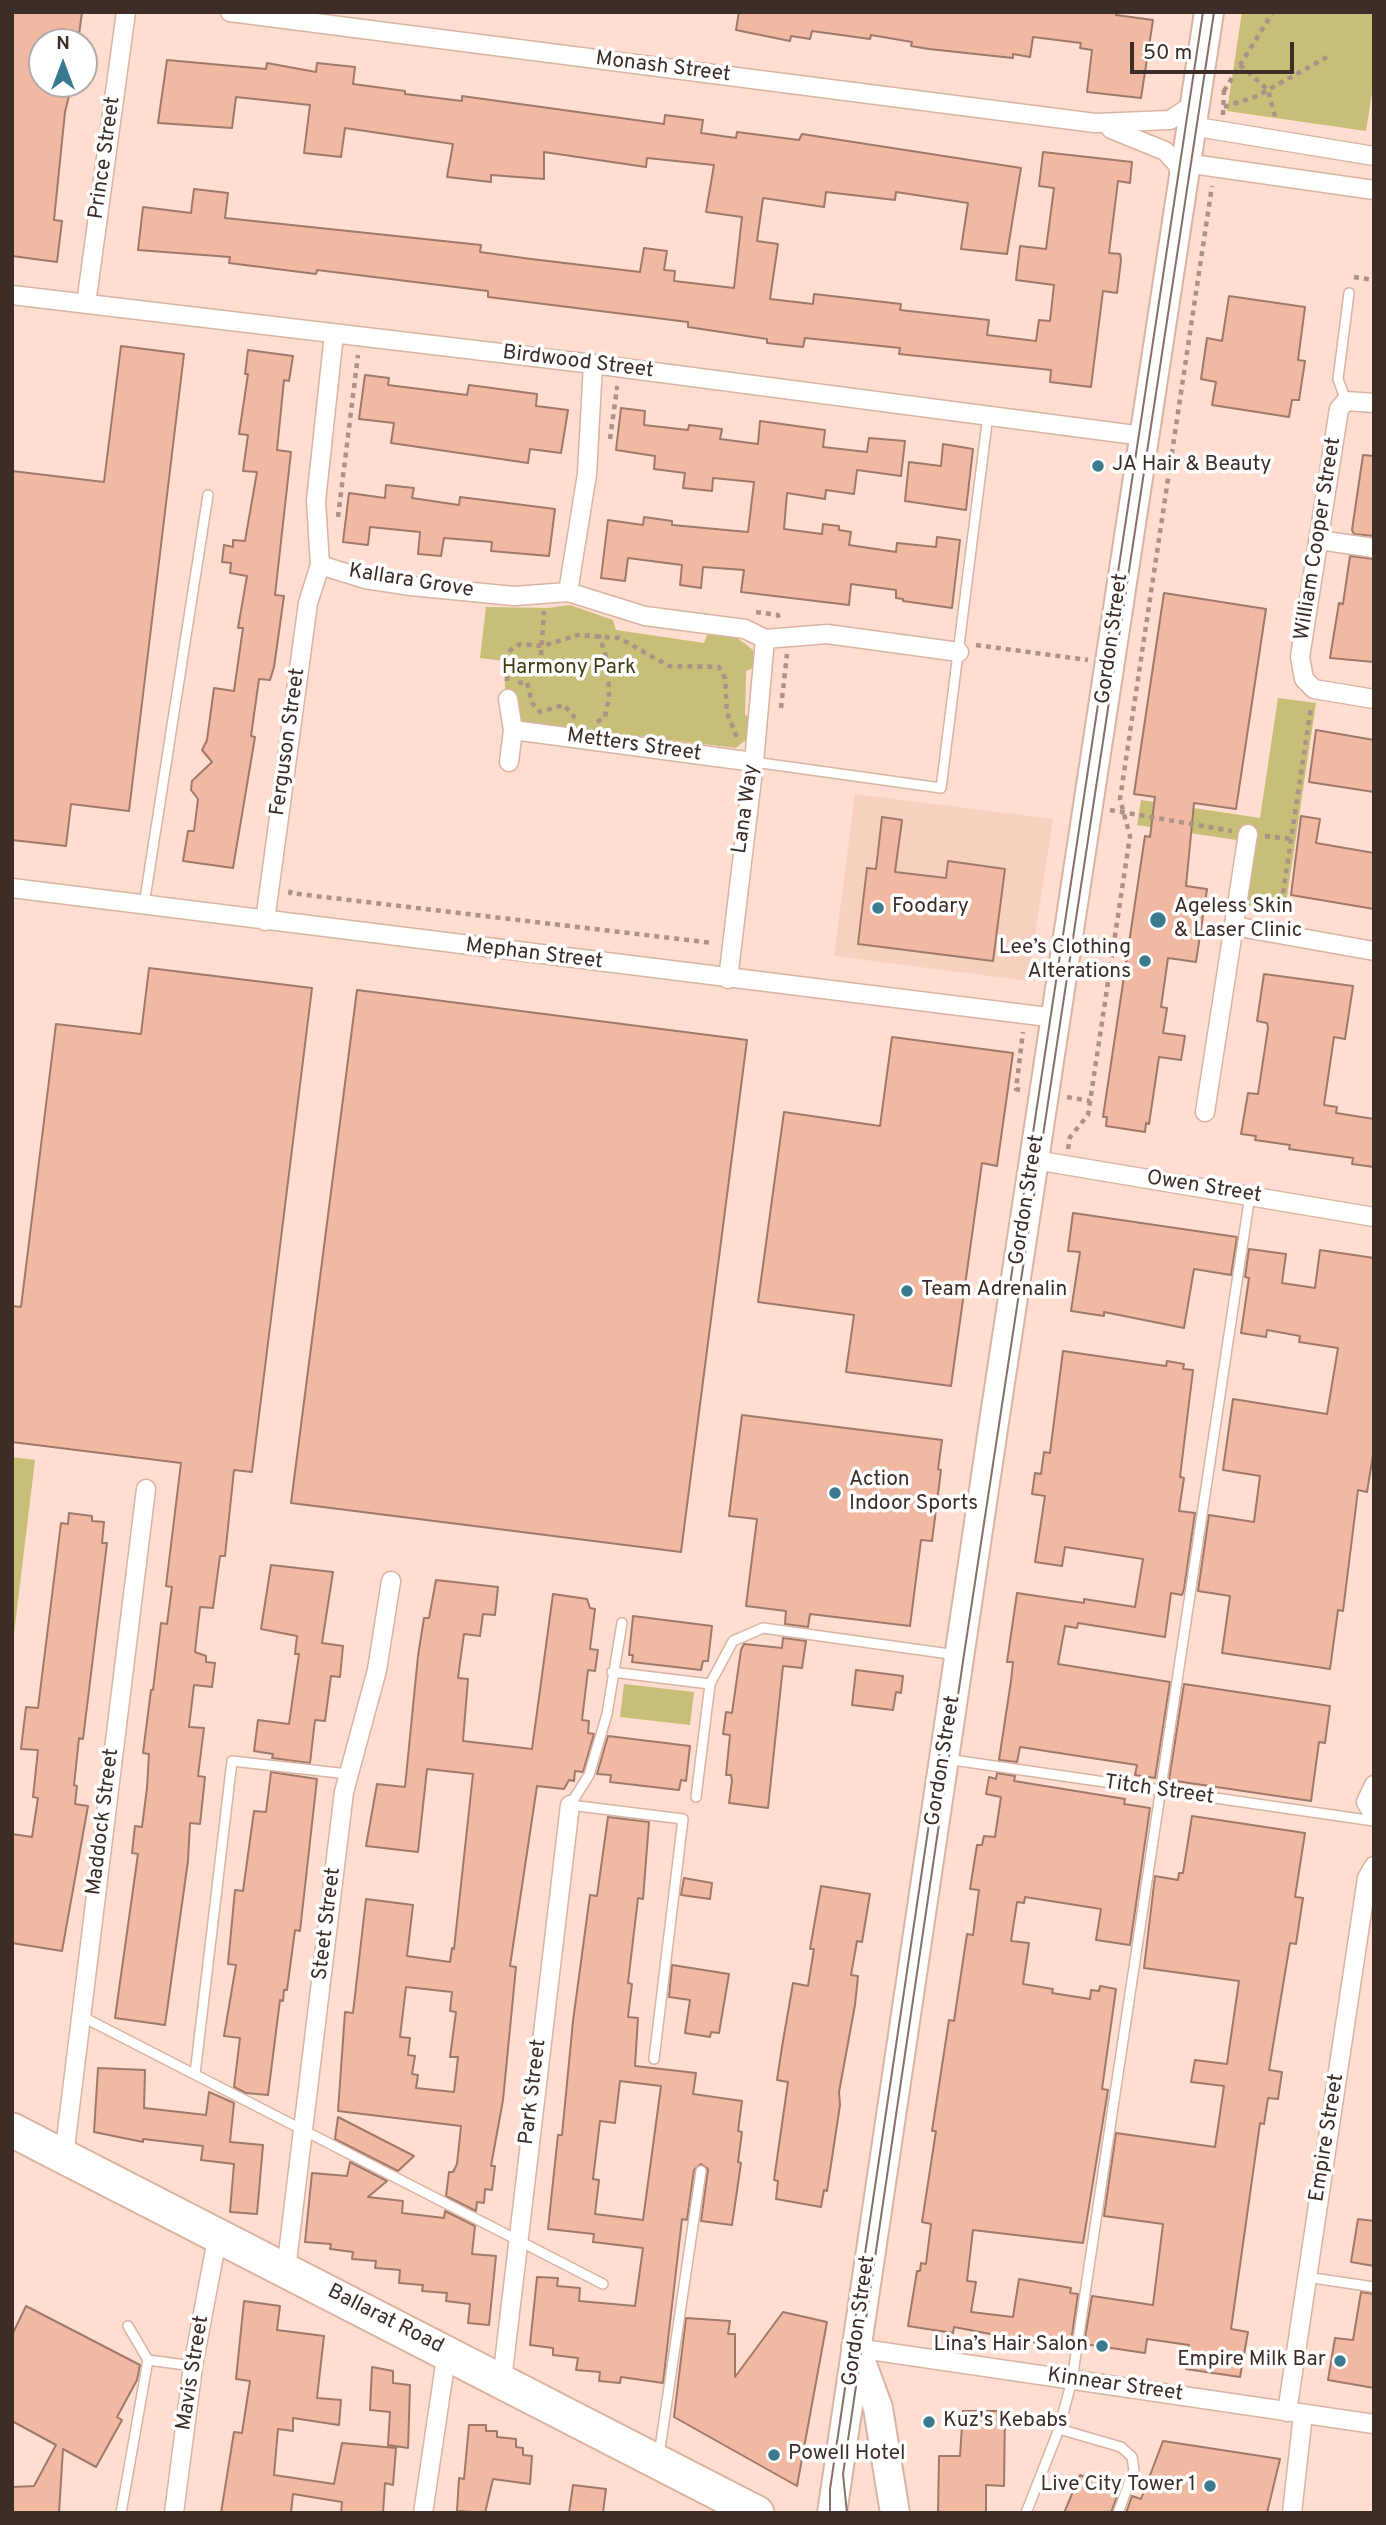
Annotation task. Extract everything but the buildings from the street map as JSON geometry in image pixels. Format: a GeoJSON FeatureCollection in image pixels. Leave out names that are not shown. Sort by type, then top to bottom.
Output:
{"type":"FeatureCollection","features":[{"type":"Feature","properties":{"kind":"highway","name":"Ballarat Road"},"geometry":{"type":"LineString","coordinates":[[12,2130],[447,2351],[757,2513]]}},
{"type":"Feature","properties":{"kind":"main road","name":"Gordon Street"},"geometry":{"type":"LineString","coordinates":[[832,2513],[1209,12]]}},
{"type":"Feature","properties":{"kind":"main road"},"geometry":{"type":"LineString","coordinates":[[856,2348],[878,2409],[895,2513]]}},
{"type":"Feature","properties":{"kind":"street","name":"Prince Street"},"geometry":{"type":"LineString","coordinates":[[86,304],[126,12]]}},
{"type":"Feature","properties":{"kind":"street","name":"Monash Street"},"geometry":{"type":"LineString","coordinates":[[230,12],[1095,123],[1170,120],[1193,115]]}},
{"type":"Feature","properties":{"kind":"street"},"geometry":{"type":"LineString","coordinates":[[1193,115],[1374,156]]}},
{"type":"Feature","properties":{"kind":"street","name":"Monash Street"},"geometry":{"type":"LineString","coordinates":[[1095,123],[1149,142],[1165,151],[1184,172]]}},
{"type":"Feature","properties":{"kind":"street"},"geometry":{"type":"LineString","coordinates":[[1184,172],[1374,190]]}},
{"type":"Feature","properties":{"kind":"street","name":"Birdwood Street"},"geometry":{"type":"LineString","coordinates":[[12,295],[593,364],[1143,436]]}},
{"type":"Feature","properties":{"kind":"street","name":"Kallara Grove"},"geometry":{"type":"LineString","coordinates":[[334,334],[316,501],[320,565],[365,579],[411,586],[514,596],[568,592],[645,616],[745,629],[765,639],[827,634],[959,648]]}},
{"type":"Feature","properties":{"kind":"street"},"geometry":{"type":"LineString","coordinates":[[568,592],[587,474],[593,364]]}},
{"type":"Feature","properties":{"kind":"street"},"geometry":{"type":"LineString","coordinates":[[1346,401],[1374,403]]}},
{"type":"Feature","properties":{"kind":"street","name":"William Cooper Street"},"geometry":{"type":"LineString","coordinates":[[1309,684],[1300,657],[1339,409],[1346,401]]}},
{"type":"Feature","properties":{"kind":"street"},"geometry":{"type":"LineString","coordinates":[[1319,540],[1374,548]]}},
{"type":"Feature","properties":{"kind":"street","name":"Ferguson Street"},"geometry":{"type":"LineString","coordinates":[[265,921],[308,603],[320,565]]}},
{"type":"Feature","properties":{"kind":"street","name":"Lana Way"},"geometry":{"type":"LineString","coordinates":[[728,979],[754,762],[765,639]]}},
{"type":"Feature","properties":{"kind":"street"},"geometry":{"type":"LineString","coordinates":[[1309,684],[1374,699]]}},
{"type":"Feature","properties":{"kind":"street"},"geometry":{"type":"LineString","coordinates":[[507,692],[513,730],[509,762]]}},
{"type":"Feature","properties":{"kind":"street","name":"Metters Street"},"geometry":{"type":"LineString","coordinates":[[513,730],[754,762]]}},
{"type":"Feature","properties":{"kind":"street"},"geometry":{"type":"LineString","coordinates":[[1205,1112],[1248,834]]}},
{"type":"Feature","properties":{"kind":"street","name":"Mephan Street"},"geometry":{"type":"LineString","coordinates":[[12,888],[1056,1018]]}},
{"type":"Feature","properties":{"kind":"street"},"geometry":{"type":"LineString","coordinates":[[1234,926],[1374,951]]}},
{"type":"Feature","properties":{"kind":"street","name":"Owen Street"},"geometry":{"type":"LineString","coordinates":[[1035,1160],[1374,1217]]}},
{"type":"Feature","properties":{"kind":"street","name":"Maddock Street"},"geometry":{"type":"LineString","coordinates":[[64,2156],[146,1489]]}},
{"type":"Feature","properties":{"kind":"street","name":"Steet Street"},"geometry":{"type":"LineString","coordinates":[[286,2270],[348,1774],[373,1687],[391,1581]]}},
{"type":"Feature","properties":{"kind":"street"},"geometry":{"type":"LineString","coordinates":[[1374,1785],[1366,1802],[1374,1819]]}},
{"type":"Feature","properties":{"kind":"street","name":"Park Street"},"geometry":{"type":"LineString","coordinates":[[502,2380],[516,2239],[570,1805]]}},
{"type":"Feature","properties":{"kind":"street","name":"Empire Street"},"geometry":{"type":"LineString","coordinates":[[1292,2513],[1295,2413],[1306,2277],[1367,1878],[1374,1866]]}},
{"type":"Feature","properties":{"kind":"street","name":"Mavis Street"},"geometry":{"type":"LineString","coordinates":[[174,2513],[193,2366],[218,2234]]}},
{"type":"Feature","properties":{"kind":"street","name":"Kinnear Street"},"geometry":{"type":"LineString","coordinates":[[856,2348],[1374,2424]]}},
{"type":"Feature","properties":{"kind":"street"},"geometry":{"type":"LineString","coordinates":[[423,2513],[447,2351]]}},
{"type":"Feature","properties":{"kind":"lane"},"geometry":{"type":"LineString","coordinates":[[1346,401],[1338,379],[1349,293]]}},
{"type":"Feature","properties":{"kind":"lane"},"geometry":{"type":"LineString","coordinates":[[754,762],[941,788],[988,415]]}},
{"type":"Feature","properties":{"kind":"lane"},"geometry":{"type":"LineString","coordinates":[[144,905],[208,495]]}},
{"type":"Feature","properties":{"kind":"lane"},"geometry":{"type":"LineString","coordinates":[[1026,2513],[1059,2429],[1072,2380],[1163,1791],[1250,1195]]}},
{"type":"Feature","properties":{"kind":"lane"},"geometry":{"type":"LineString","coordinates":[[622,1623],[607,1714],[589,1775],[570,1805],[682,1818],[654,2059]]}},
{"type":"Feature","properties":{"kind":"lane"},"geometry":{"type":"LineString","coordinates":[[696,1797],[710,1684],[733,1641],[763,1628],[960,1655]]}},
{"type":"Feature","properties":{"kind":"lane"},"geometry":{"type":"LineString","coordinates":[[612,1672],[710,1684]]}},
{"type":"Feature","properties":{"kind":"lane","name":"Titch Street"},"geometry":{"type":"LineString","coordinates":[[944,1759],[1374,1819]]}},
{"type":"Feature","properties":{"kind":"lane"},"geometry":{"type":"LineString","coordinates":[[195,2074],[232,1761],[348,1774]]}},
{"type":"Feature","properties":{"kind":"lane"},"geometry":{"type":"LineString","coordinates":[[80,2015],[603,2284]]}},
{"type":"Feature","properties":{"kind":"lane"},"geometry":{"type":"LineString","coordinates":[[657,2463],[701,2171]]}},
{"type":"Feature","properties":{"kind":"lane"},"geometry":{"type":"LineString","coordinates":[[1306,2277],[1374,2287]]}},
{"type":"Feature","properties":{"kind":"lane"},"geometry":{"type":"LineString","coordinates":[[121,2513],[148,2360],[128,2326]]}},
{"type":"Feature","properties":{"kind":"lane"},"geometry":{"type":"LineString","coordinates":[[148,2360],[193,2366]]}},
{"type":"Feature","properties":{"kind":"lane"},"geometry":{"type":"LineString","coordinates":[[1059,2429],[1121,2447],[1132,2457],[1135,2470],[1118,2513]]}},
{"type":"Feature","properties":{"kind":"path"},"geometry":{"type":"LineString","coordinates":[[1224,91],[1273,12]]}},
{"type":"Feature","properties":{"kind":"path"},"geometry":{"type":"LineString","coordinates":[[1224,107],[1268,90],[1327,57]]}},
{"type":"Feature","properties":{"kind":"path"},"geometry":{"type":"LineString","coordinates":[[1240,65],[1268,90],[1276,121]]}},
{"type":"Feature","properties":{"kind":"path"},"geometry":{"type":"LineString","coordinates":[[1066,1166],[1070,1137],[1088,1115],[1130,836],[1120,799],[1212,185]]}},
{"type":"Feature","properties":{"kind":"path"},"geometry":{"type":"LineString","coordinates":[[1351,277],[1374,280]]}},
{"type":"Feature","properties":{"kind":"path"},"geometry":{"type":"LineString","coordinates":[[337,530],[357,357],[371,359]]}},
{"type":"Feature","properties":{"kind":"path"},"geometry":{"type":"LineString","coordinates":[[592,385],[617,388],[610,442]]}},
{"type":"Feature","properties":{"kind":"path"},"geometry":{"type":"LineString","coordinates":[[541,655],[544,608]]}},
{"type":"Feature","properties":{"kind":"path"},"geometry":{"type":"LineString","coordinates":[[580,722],[564,705],[540,712],[532,703],[527,682],[507,692],[508,652],[520,644],[543,646],[578,635],[599,635],[619,638],[669,666],[719,667],[725,678],[727,713],[740,744]]}},
{"type":"Feature","properties":{"kind":"path"},"geometry":{"type":"LineString","coordinates":[[590,724],[605,717],[608,709],[608,663],[599,635]]}},
{"type":"Feature","properties":{"kind":"path"},"geometry":{"type":"LineString","coordinates":[[959,648],[1110,664]]}},
{"type":"Feature","properties":{"kind":"path"},"geometry":{"type":"LineString","coordinates":[[1280,913],[1309,684]]}},
{"type":"Feature","properties":{"kind":"path"},"geometry":{"type":"LineString","coordinates":[[1088,807],[1291,839]]}},
{"type":"Feature","properties":{"kind":"path"},"geometry":{"type":"LineString","coordinates":[[292,880],[290,893],[731,945]]}},
{"type":"Feature","properties":{"kind":"shaded area"},"geometry":{"type":"Polygon","coordinates":[[[855,794],[1053,819],[1028,981],[834,956],[855,794]]]}},
{"type":"Feature","properties":{"kind":"green space"},"geometry":{"type":"Polygon","coordinates":[[[1242,12],[1374,12],[1374,80],[1366,131],[1227,111],[1242,12]]]}},
{"type":"Feature","properties":{"kind":"green space","name":"Harmony Park"},"geometry":{"type":"Polygon","coordinates":[[[570,605],[613,620],[616,630],[704,643],[708,633],[736,637],[753,650],[754,668],[746,671],[745,715],[754,718],[748,738],[736,748],[521,722],[517,699],[505,690],[504,661],[480,658],[486,607],[548,608],[570,605]]]}},
{"type":"Feature","properties":{"kind":"green space"},"geometry":{"type":"Polygon","coordinates":[[[1278,698],[1316,703],[1285,910],[1247,905],[1256,843],[1137,825],[1141,800],[1260,818],[1278,698]]]}},
{"type":"Feature","properties":{"kind":"green space"},"geometry":{"type":"Polygon","coordinates":[[[12,1457],[35,1460],[12,1650],[12,1457]]]}},
{"type":"Feature","properties":{"kind":"green space"},"geometry":{"type":"Polygon","coordinates":[[[624,1684],[694,1692],[690,1725],[620,1717],[624,1684]]]}},
{"type":"Feature","properties":{"kind":"tram line"},"geometry":{"type":"LineString","coordinates":[[1009,1291],[1203,12]]}},
{"type":"Feature","properties":{"kind":"tram line"},"geometry":{"type":"LineString","coordinates":[[847,2513],[843,2474],[965,1648],[1214,12]]}},
{"type":"Feature","properties":{"kind":"tram line"},"geometry":{"type":"LineString","coordinates":[[830,2513],[830,2489],[945,1716]]}},
{"type":"Feature","properties":{"kind":"place","name":"JA Hair & Beauty"},"geometry":{"type":"Point","coordinates":[1098,466]}},
{"type":"Feature","properties":{"kind":"place","name":"Foodary"},"geometry":{"type":"Point","coordinates":[878,908]}},
{"type":"Feature","properties":{"kind":"place","name":"Ageless Skin & Laser Clinic"},"geometry":{"type":"Point","coordinates":[1158,920]}},
{"type":"Feature","properties":{"kind":"place","name":"Lee’s Clothing Alterations"},"geometry":{"type":"Point","coordinates":[1145,961]}},
{"type":"Feature","properties":{"kind":"place","name":"Team Adrenalin"},"geometry":{"type":"Point","coordinates":[907,1291]}},
{"type":"Feature","properties":{"kind":"place","name":"Action Indoor Sports"},"geometry":{"type":"Point","coordinates":[835,1493]}},
{"type":"Feature","properties":{"kind":"place","name":"Lina’s Hair Salon"},"geometry":{"type":"Point","coordinates":[1102,2346]}},
{"type":"Feature","properties":{"kind":"place","name":"Empire Milk Bar"},"geometry":{"type":"Point","coordinates":[1340,2361]}},
{"type":"Feature","properties":{"kind":"place","name":"Kuz's Kebabs"},"geometry":{"type":"Point","coordinates":[929,2422]}},
{"type":"Feature","properties":{"kind":"place","name":"Powell Hotel"},"geometry":{"type":"Point","coordinates":[774,2455]}},
{"type":"Feature","properties":{"kind":"place","name":"Live City Tower 1"},"geometry":{"type":"Point","coordinates":[1210,2486]}}]}
